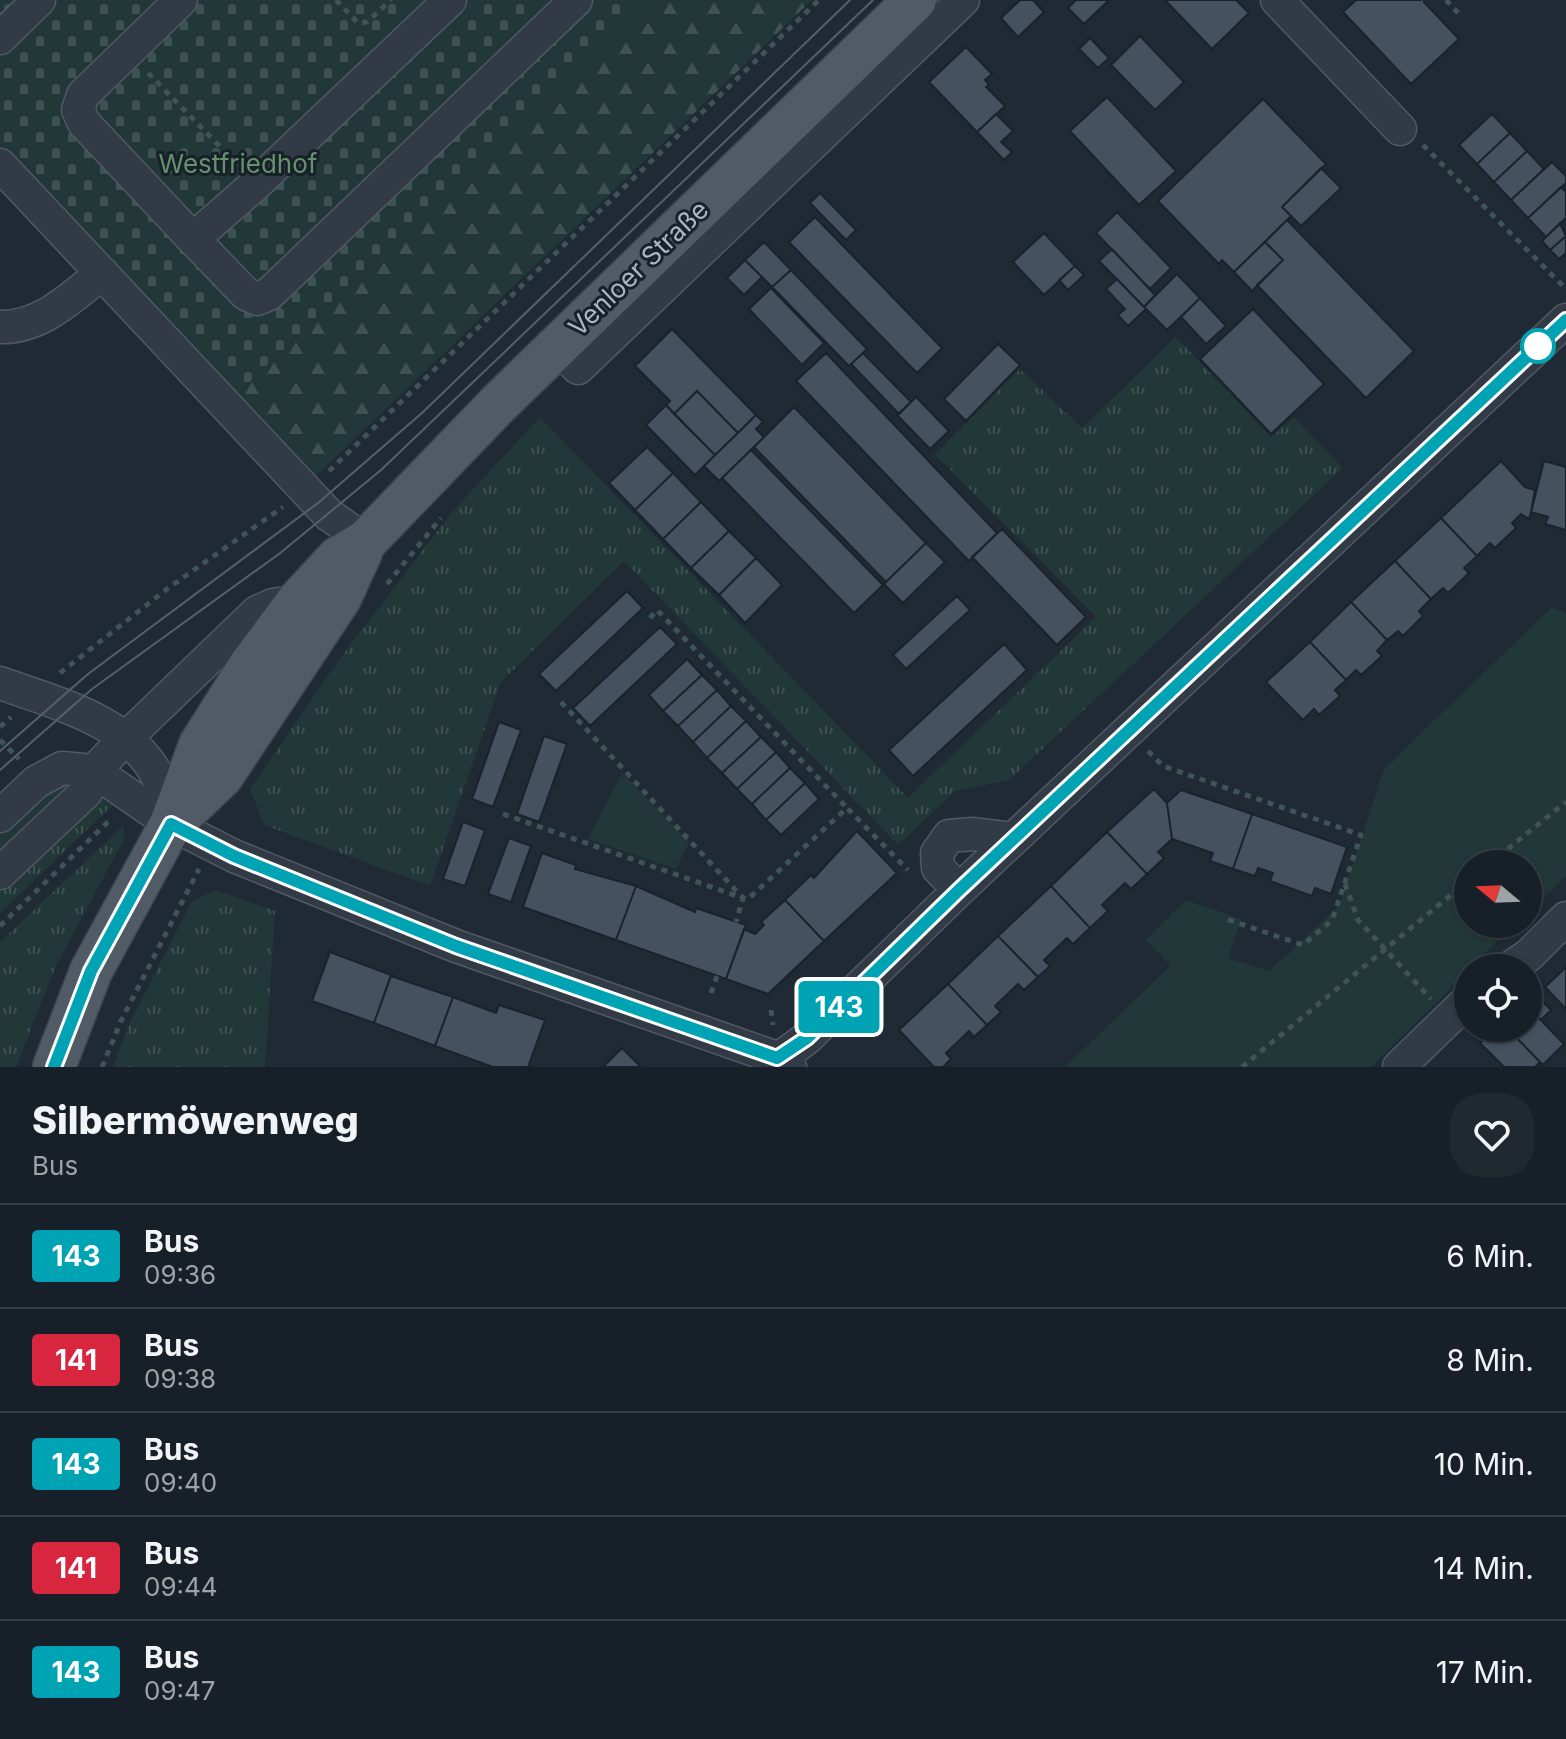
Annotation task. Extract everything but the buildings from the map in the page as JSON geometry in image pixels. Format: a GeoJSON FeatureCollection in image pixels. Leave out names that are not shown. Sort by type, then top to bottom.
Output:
{"type":"FeatureCollection","features":[{"type":"Feature","properties":{"kind":"main road","name":"Venloer Straße"},"geometry":{"type":"LineString","coordinates":[[54,1067],[91,971],[171,824],[200,745],[251,664],[298,601],[338,558],[366,541],[557,347],[677,253],[936,5]]}},
{"type":"Feature","properties":{"kind":"main road","name":"Venloer Straße"},"geometry":{"type":"LineString","coordinates":[[171,824],[222,776],[340,598],[366,541]]}},
{"type":"Feature","properties":{"kind":"street"},"geometry":{"type":"LineString","coordinates":[[0,38],[39,0]]}},
{"type":"Feature","properties":{"kind":"street"},"geometry":{"type":"LineString","coordinates":[[181,0],[83,95],[78,110],[84,123],[193,239],[246,294],[257,299],[269,294],[576,0]]}},
{"type":"Feature","properties":{"kind":"street"},"geometry":{"type":"LineString","coordinates":[[193,239],[256,184],[450,0]]}},
{"type":"Feature","properties":{"kind":"street"},"geometry":{"type":"LineString","coordinates":[[1277,0],[1400,129]]}},
{"type":"Feature","properties":{"kind":"street"},"geometry":{"type":"LineString","coordinates":[[0,165],[329,515],[366,541]]}},
{"type":"Feature","properties":{"kind":"street"},"geometry":{"type":"LineString","coordinates":[[0,327],[15,328],[50,313],[102,273]]}},
{"type":"Feature","properties":{"kind":"street"},"geometry":{"type":"LineString","coordinates":[[0,816],[36,782],[62,768],[94,771],[171,824],[213,846],[456,946],[778,1064],[1566,320]]}},
{"type":"Feature","properties":{"kind":"street"},"geometry":{"type":"LineString","coordinates":[[0,873],[86,792],[94,771],[125,739],[257,612],[298,601]]}},
{"type":"Feature","properties":{"kind":"street"},"geometry":{"type":"LineString","coordinates":[[0,683],[79,712],[125,739],[150,764],[161,782],[171,824]]}},
{"type":"Feature","properties":{"kind":"street"},"geometry":{"type":"LineString","coordinates":[[959,890],[938,868],[937,853],[949,836],[974,834],[1013,839]]}},
{"type":"Feature","properties":{"kind":"street"},"geometry":{"type":"LineString","coordinates":[[1530,954],[1566,918]]}},
{"type":"Feature","properties":{"kind":"street"},"geometry":{"type":"LineString","coordinates":[[1399,1067],[1454,1014]]}},
{"type":"Feature","properties":{"kind":"path"},"geometry":{"type":"LineString","coordinates":[[336,0],[358,23],[367,22],[391,0]]}},
{"type":"Feature","properties":{"kind":"path"},"geometry":{"type":"LineString","coordinates":[[0,727],[111,631],[306,489],[819,0]]}},
{"type":"Feature","properties":{"kind":"path"},"geometry":{"type":"LineString","coordinates":[[1446,0],[1458,13]]}},
{"type":"Feature","properties":{"kind":"path"},"geometry":{"type":"LineString","coordinates":[[128,52],[256,184]]}},
{"type":"Feature","properties":{"kind":"path"},"geometry":{"type":"LineString","coordinates":[[1400,129],[1425,147],[1566,289]]}},
{"type":"Feature","properties":{"kind":"path"},"geometry":{"type":"LineString","coordinates":[[650,618],[657,610],[917,880]]}},
{"type":"Feature","properties":{"kind":"path"},"geometry":{"type":"LineString","coordinates":[[561,702],[743,898]]}},
{"type":"Feature","properties":{"kind":"path"},"geometry":{"type":"LineString","coordinates":[[1128,732],[1163,766],[1361,835],[1332,920],[1303,945],[1223,918]]}},
{"type":"Feature","properties":{"kind":"path"},"geometry":{"type":"LineString","coordinates":[[0,926],[120,810],[130,794]]}},
{"type":"Feature","properties":{"kind":"path"},"geometry":{"type":"LineString","coordinates":[[1506,850],[1566,802]]}},
{"type":"Feature","properties":{"kind":"path"},"geometry":{"type":"LineString","coordinates":[[503,814],[748,899],[847,808]]}},
{"type":"Feature","properties":{"kind":"path"},"geometry":{"type":"LineString","coordinates":[[102,1067],[121,1021],[213,846]]}},
{"type":"Feature","properties":{"kind":"path"},"geometry":{"type":"LineString","coordinates":[[1345,883],[1358,920],[1383,949],[1454,1005]]}},
{"type":"Feature","properties":{"kind":"path"},"geometry":{"type":"LineString","coordinates":[[1242,1067],[1454,892]]}},
{"type":"Feature","properties":{"kind":"path"},"geometry":{"type":"LineString","coordinates":[[736,922],[743,898]]}},
{"type":"Feature","properties":{"kind":"path"},"geometry":{"type":"LineString","coordinates":[[711,993],[717,976]]}},
{"type":"Feature","properties":{"kind":"green space","name":"Westfriedhof"},"geometry":{"type":"Polygon","coordinates":[[[0,0],[645,0],[232,399],[0,187],[0,0]]]}},
{"type":"Feature","properties":{"kind":"green space"},"geometry":{"type":"Polygon","coordinates":[[[645,0],[812,0],[315,477],[232,399],[645,0]]]}},
{"type":"Feature","properties":{"kind":"green space"},"geometry":{"type":"Polygon","coordinates":[[[1176,337],[1271,437],[1294,417],[1343,468],[1009,780],[955,791],[898,845],[624,561],[501,682],[430,886],[264,825],[250,789],[338,661],[452,512],[540,417],[908,798],[1096,617],[935,454],[1020,369],[1082,428],[1176,337]]]}},
{"type":"Feature","properties":{"kind":"green space"},"geometry":{"type":"Polygon","coordinates":[[[1552,607],[1566,613],[1566,876],[1542,899],[1542,850],[1454,850],[1454,938],[1501,938],[1484,954],[1454,954],[1454,986],[1371,1067],[1065,1067],[1171,965],[1145,940],[1186,900],[1241,919],[1228,958],[1269,971],[1339,906],[1384,769],[1552,607]]]}},
{"type":"Feature","properties":{"kind":"green space"},"geometry":{"type":"Polygon","coordinates":[[[622,773],[689,842],[676,869],[588,839],[622,773]]]}},
{"type":"Feature","properties":{"kind":"green space"},"geometry":{"type":"Polygon","coordinates":[[[74,782],[0,862],[0,828],[47,791],[74,782]]]}},
{"type":"Feature","properties":{"kind":"green space"},"geometry":{"type":"Polygon","coordinates":[[[103,787],[117,801],[0,913],[0,886],[103,787]]]}},
{"type":"Feature","properties":{"kind":"green space"},"geometry":{"type":"Polygon","coordinates":[[[123,826],[125,837],[56,966],[16,1067],[0,1067],[0,942],[123,826]]]}},
{"type":"Feature","properties":{"kind":"green space"},"geometry":{"type":"Polygon","coordinates":[[[216,890],[275,911],[265,1067],[113,1067],[130,1022],[192,901],[216,890]]]}},
{"type":"Feature","properties":{"kind":"tram line"},"geometry":{"type":"LineString","coordinates":[[0,751],[88,674],[318,503],[422,413],[850,0]]}},
{"type":"Feature","properties":{"kind":"tram line"},"geometry":{"type":"LineString","coordinates":[[0,770],[92,689],[279,554],[381,470],[873,0]]}},
{"type":"Feature","properties":{"kind":"bus line","name":"143"},"geometry":{"type":"LineString","coordinates":[[54,1067],[91,971],[171,824],[234,856],[456,946],[777,1058],[807,1038],[959,890],[1566,320]]}}]}
